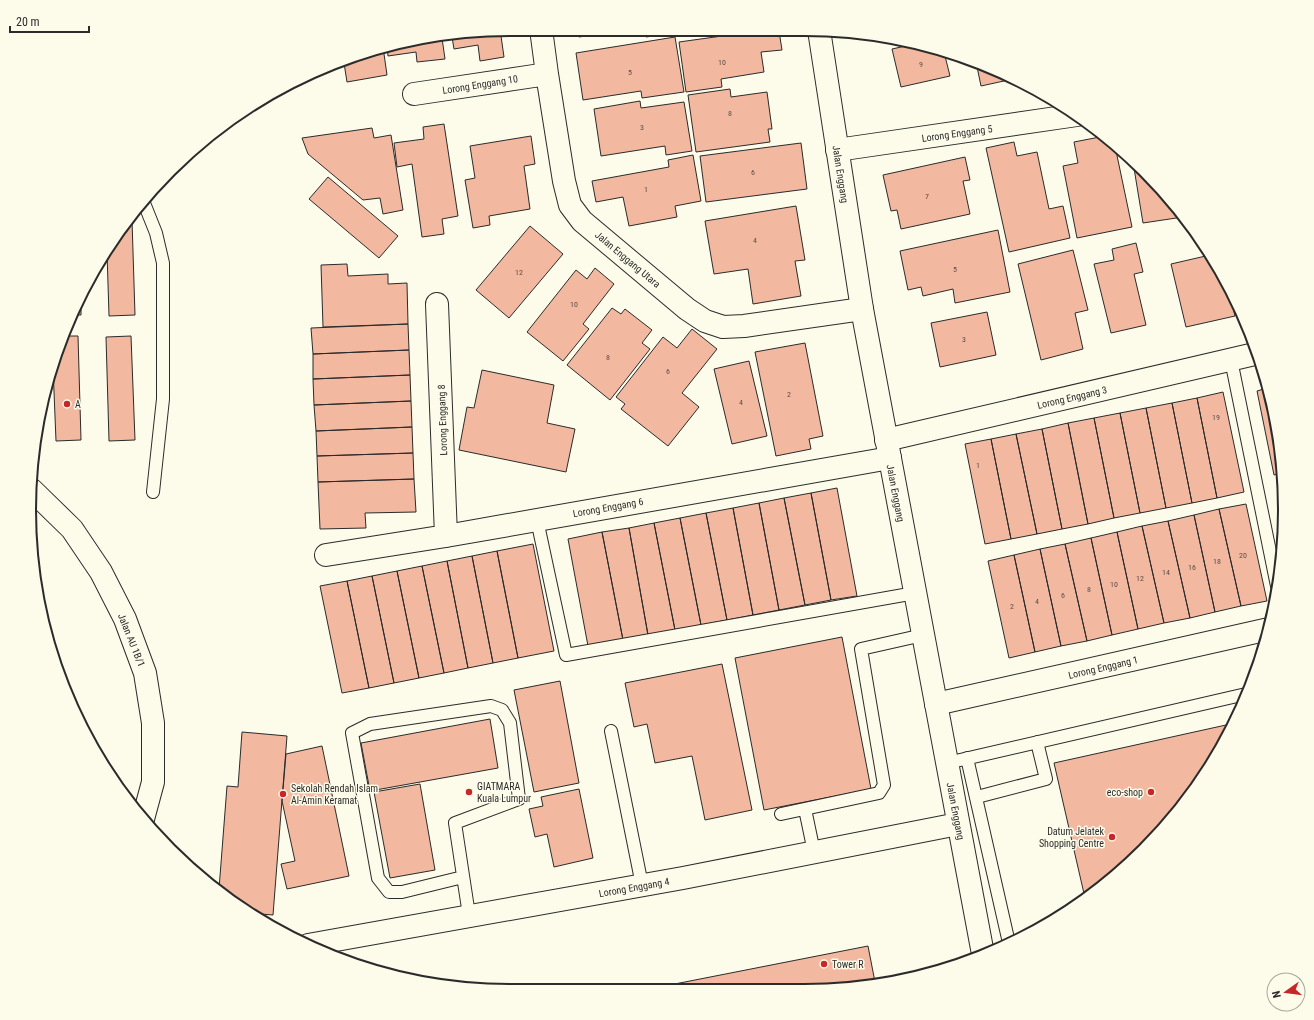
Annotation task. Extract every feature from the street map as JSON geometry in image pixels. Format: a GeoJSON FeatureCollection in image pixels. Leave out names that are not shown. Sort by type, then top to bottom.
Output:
{"type":"FeatureCollection","features":[{"type":"Feature","properties":{"kind":"street","name":"Jalan Enggang Utara"},"geometry":{"type":"LineString","coordinates":[[542,36],[564,181],[570,205],[582,222],[687,309],[705,320],[723,326],[744,326],[862,309]]}},
{"type":"Feature","properties":{"kind":"street","name":"Jalan Enggang"},"geometry":{"type":"LineString","coordinates":[[820,37],[862,309],[915,593],[936,704],[957,761],[958,824],[982,949]]}},
{"type":"Feature","properties":{"kind":"street","name":"Lorong Enggang 10"},"geometry":{"type":"LineString","coordinates":[[414,94],[547,74]]}},
{"type":"Feature","properties":{"kind":"street","name":"Lorong Enggang 5"},"geometry":{"type":"LineString","coordinates":[[837,150],[1068,116]]}},
{"type":"Feature","properties":{"kind":"street","name":"Lorong Enggang 8"},"geometry":{"type":"LineString","coordinates":[[437,304],[446,536]]}},
{"type":"Feature","properties":{"kind":"street","name":"Lorong Enggang 3"},"geometry":{"type":"LineString","coordinates":[[888,449],[1252,355]]}},
{"type":"Feature","properties":{"kind":"street","name":"Lorong Enggang 6"},"geometry":{"type":"LineString","coordinates":[[326,555],[537,520],[888,449]]}},
{"type":"Feature","properties":{"kind":"street","name":"Jalan AU 1B/1"},"geometry":{"type":"LineString","coordinates":[[37,494],[72,529],[101,572],[125,619],[145,673],[153,723],[153,782],[145,812]]}},
{"type":"Feature","properties":{"kind":"street","name":"Lorong Enggang 1"},"geometry":{"type":"LineString","coordinates":[[936,704],[1263,631]]}},
{"type":"Feature","properties":{"kind":"street","name":"Lorong Enggang 4"},"geometry":{"type":"LineString","coordinates":[[318,943],[642,885],[958,824]]}},
{"type":"Feature","properties":{"kind":"lane"},"geometry":{"type":"LineString","coordinates":[[146,207],[156,234],[163,263],[163,399],[153,492]]}},
{"type":"Feature","properties":{"kind":"lane"},"geometry":{"type":"LineString","coordinates":[[1231,360],[1274,571]]}},
{"type":"Feature","properties":{"kind":"lane"},"geometry":{"type":"LineString","coordinates":[[537,520],[566,655],[915,593]]}},
{"type":"Feature","properties":{"kind":"lane"},"geometry":{"type":"LineString","coordinates":[[781,814],[880,793],[884,785],[861,649],[923,635]]}},
{"type":"Feature","properties":{"kind":"lane"},"geometry":{"type":"LineString","coordinates":[[1007,938],[977,797],[957,761],[1240,695]]}},
{"type":"Feature","properties":{"kind":"lane"},"geometry":{"type":"LineString","coordinates":[[463,877],[402,892],[389,892],[378,878],[352,733],[370,724],[491,706],[502,710],[510,723],[519,799],[455,823],[469,915]]}},
{"type":"Feature","properties":{"kind":"lane"},"geometry":{"type":"LineString","coordinates":[[611,730],[642,885]]}},
{"type":"Feature","properties":{"kind":"lane"},"geometry":{"type":"LineString","coordinates":[[977,797],[1046,779],[1037,742]]}},
{"type":"Feature","properties":{"kind":"lane"},"geometry":{"type":"LineString","coordinates":[[805,809],[814,852]]}},
{"type":"Feature","properties":{"kind":"building"},"geometry":{"type":"Polygon","coordinates":[[[501,36],[504,57],[480,61],[478,45],[454,49],[452,40],[501,36]]]}},
{"type":"Feature","properties":{"kind":"building"},"geometry":{"type":"Polygon","coordinates":[[[722,36],[780,36],[782,50],[761,52],[764,72],[721,79],[722,87],[686,92],[679,42],[722,36]]]}},
{"type":"Feature","properties":{"kind":"building"},"geometry":{"type":"Polygon","coordinates":[[[675,37],[684,92],[642,98],[641,91],[583,100],[576,53],[675,37]]]}},
{"type":"Feature","properties":{"kind":"building"},"geometry":{"type":"Polygon","coordinates":[[[442,41],[445,59],[417,62],[416,52],[388,56],[388,52],[442,41]]]}},
{"type":"Feature","properties":{"kind":"building"},"geometry":{"type":"Polygon","coordinates":[[[903,47],[945,58],[950,76],[901,87],[892,49],[903,47]]]}},
{"type":"Feature","properties":{"kind":"building"},"geometry":{"type":"Polygon","coordinates":[[[384,53],[387,75],[347,82],[344,66],[384,53]]]}},
{"type":"Feature","properties":{"kind":"building"},"geometry":{"type":"Polygon","coordinates":[[[977,69],[1005,81],[981,86],[977,69]]]}},
{"type":"Feature","properties":{"kind":"building"},"geometry":{"type":"Polygon","coordinates":[[[730,89],[731,97],[767,92],[772,129],[768,129],[770,142],[696,152],[688,95],[730,89]]]}},
{"type":"Feature","properties":{"kind":"building"},"geometry":{"type":"Polygon","coordinates":[[[640,101],[641,108],[684,102],[692,151],[666,155],[665,146],[601,156],[594,109],[640,101]]]}},
{"type":"Feature","properties":{"kind":"building"},"geometry":{"type":"Polygon","coordinates":[[[444,124],[458,216],[442,219],[444,234],[422,237],[412,164],[397,167],[394,143],[424,139],[423,127],[444,124]]]}},
{"type":"Feature","properties":{"kind":"building"},"geometry":{"type":"Polygon","coordinates":[[[372,128],[374,138],[391,135],[403,210],[383,214],[380,198],[363,200],[308,154],[302,138],[372,128]]]}},
{"type":"Feature","properties":{"kind":"building"},"geometry":{"type":"Polygon","coordinates":[[[531,136],[535,164],[524,166],[530,209],[489,216],[490,225],[473,228],[465,180],[475,178],[470,146],[531,136]]]}},
{"type":"Feature","properties":{"kind":"building"},"geometry":{"type":"Polygon","coordinates":[[[1097,138],[1117,154],[1132,227],[1077,238],[1063,166],[1078,163],[1074,142],[1097,138]]]}},
{"type":"Feature","properties":{"kind":"building"},"geometry":{"type":"Polygon","coordinates":[[[1014,142],[1017,156],[1037,152],[1049,209],[1063,206],[1070,238],[1009,252],[986,148],[1014,142]]]}},
{"type":"Feature","properties":{"kind":"building"},"geometry":{"type":"Polygon","coordinates":[[[801,143],[807,189],[706,202],[700,156],[801,143]]]}},
{"type":"Feature","properties":{"kind":"building"},"geometry":{"type":"Polygon","coordinates":[[[693,155],[701,201],[675,206],[677,217],[629,226],[623,197],[596,202],[592,181],[669,167],[668,160],[693,155]]]}},
{"type":"Feature","properties":{"kind":"building"},"geometry":{"type":"Polygon","coordinates":[[[965,157],[970,180],[963,181],[970,214],[901,229],[897,210],[891,211],[883,175],[965,157]]]}},
{"type":"Feature","properties":{"kind":"building"},"geometry":{"type":"Polygon","coordinates":[[[1134,171],[1177,218],[1143,223],[1134,171]]]}},
{"type":"Feature","properties":{"kind":"building"},"geometry":{"type":"Polygon","coordinates":[[[328,177],[398,236],[379,258],[309,199],[328,177]]]}},
{"type":"Feature","properties":{"kind":"building"},"geometry":{"type":"Polygon","coordinates":[[[796,206],[805,260],[795,261],[801,296],[753,304],[748,269],[714,274],[705,221],[796,206]]]}},
{"type":"Feature","properties":{"kind":"building"},"geometry":{"type":"Polygon","coordinates":[[[132,224],[135,315],[109,316],[107,261],[132,224]]]}},
{"type":"Feature","properties":{"kind":"building"},"geometry":{"type":"Polygon","coordinates":[[[530,226],[563,254],[509,318],[476,290],[530,226]]]}},
{"type":"Feature","properties":{"kind":"building"},"geometry":{"type":"Polygon","coordinates":[[[998,230],[1010,292],[955,303],[953,289],[923,296],[921,287],[908,290],[900,251],[998,230]]]}},
{"type":"Feature","properties":{"kind":"building"},"geometry":{"type":"Polygon","coordinates":[[[1136,243],[1143,272],[1134,274],[1146,325],[1111,333],[1094,264],[1114,260],[1112,249],[1136,243]]]}},
{"type":"Feature","properties":{"kind":"building"},"geometry":{"type":"Polygon","coordinates":[[[1073,250],[1088,310],[1075,313],[1083,349],[1041,360],[1018,264],[1073,250]]]}},
{"type":"Feature","properties":{"kind":"building"},"geometry":{"type":"Polygon","coordinates":[[[1204,256],[1229,300],[1235,316],[1186,327],[1171,264],[1204,256]]]}},
{"type":"Feature","properties":{"kind":"building"},"geometry":{"type":"Polygon","coordinates":[[[347,264],[348,276],[388,274],[388,284],[407,283],[408,324],[323,327],[321,265],[347,264]]]}},
{"type":"Feature","properties":{"kind":"building"},"geometry":{"type":"Polygon","coordinates":[[[595,268],[614,284],[583,324],[589,329],[563,361],[527,332],[576,270],[587,279],[595,268]]]}},
{"type":"Feature","properties":{"kind":"building"},"geometry":{"type":"Polygon","coordinates":[[[612,308],[621,314],[625,309],[652,330],[642,343],[650,349],[610,400],[567,365],[612,308]]]}},
{"type":"Feature","properties":{"kind":"building"},"geometry":{"type":"Polygon","coordinates":[[[987,312],[996,355],[940,367],[931,323],[987,312]]]}},
{"type":"Feature","properties":{"kind":"building"},"geometry":{"type":"Polygon","coordinates":[[[408,324],[409,350],[313,354],[311,328],[408,324]]]}},
{"type":"Feature","properties":{"kind":"building"},"geometry":{"type":"Polygon","coordinates":[[[692,329],[717,349],[682,393],[699,407],[668,446],[621,409],[625,404],[616,397],[663,337],[677,348],[692,329]]]}},
{"type":"Feature","properties":{"kind":"building","name":"A"},"geometry":{"type":"Polygon","coordinates":[[[69,336],[78,336],[81,440],[56,441],[54,382],[69,336]]]}},
{"type":"Feature","properties":{"kind":"building"},"geometry":{"type":"Polygon","coordinates":[[[131,336],[135,440],[109,441],[106,337],[131,336]]]}},
{"type":"Feature","properties":{"kind":"building"},"geometry":{"type":"Polygon","coordinates":[[[805,343],[823,436],[809,439],[811,449],[776,456],[755,352],[805,343]]]}},
{"type":"Feature","properties":{"kind":"building"},"geometry":{"type":"Polygon","coordinates":[[[409,350],[410,375],[313,379],[313,354],[409,350]]]}},
{"type":"Feature","properties":{"kind":"building"},"geometry":{"type":"Polygon","coordinates":[[[749,361],[767,436],[732,444],[714,369],[749,361]]]}},
{"type":"Feature","properties":{"kind":"building"},"geometry":{"type":"Polygon","coordinates":[[[482,370],[554,385],[547,423],[575,429],[566,472],[459,450],[467,407],[474,408],[482,370]]]}},
{"type":"Feature","properties":{"kind":"building"},"geometry":{"type":"Polygon","coordinates":[[[410,375],[411,401],[314,405],[313,379],[410,375]]]}},
{"type":"Feature","properties":{"kind":"building"},"geometry":{"type":"Polygon","coordinates":[[[1263,389],[1269,418],[1277,474],[1274,475],[1257,391],[1263,389]]]}},
{"type":"Feature","properties":{"kind":"building"},"geometry":{"type":"Polygon","coordinates":[[[1223,392],[1244,492],[1217,498],[1197,398],[1223,392]]]}},
{"type":"Feature","properties":{"kind":"building"},"geometry":{"type":"Polygon","coordinates":[[[1197,398],[1217,498],[1192,503],[1172,403],[1197,398]]]}},
{"type":"Feature","properties":{"kind":"building"},"geometry":{"type":"Polygon","coordinates":[[[411,401],[412,427],[316,431],[314,405],[411,401]]]}},
{"type":"Feature","properties":{"kind":"building"},"geometry":{"type":"Polygon","coordinates":[[[1172,403],[1192,503],[1166,508],[1146,408],[1172,403]]]}},
{"type":"Feature","properties":{"kind":"building"},"geometry":{"type":"Polygon","coordinates":[[[1146,408],[1166,508],[1140,513],[1120,413],[1146,408]]]}},
{"type":"Feature","properties":{"kind":"building"},"geometry":{"type":"Polygon","coordinates":[[[1120,413],[1140,513],[1114,518],[1094,418],[1120,413]]]}},
{"type":"Feature","properties":{"kind":"building"},"geometry":{"type":"Polygon","coordinates":[[[1094,418],[1114,518],[1088,524],[1068,423],[1094,418]]]}},
{"type":"Feature","properties":{"kind":"building"},"geometry":{"type":"Polygon","coordinates":[[[1068,423],[1088,524],[1062,529],[1042,429],[1068,423]]]}},
{"type":"Feature","properties":{"kind":"building"},"geometry":{"type":"Polygon","coordinates":[[[412,427],[413,453],[317,456],[316,431],[412,427]]]}},
{"type":"Feature","properties":{"kind":"building"},"geometry":{"type":"Polygon","coordinates":[[[1042,429],[1062,529],[1037,534],[1016,434],[1042,429]]]}},
{"type":"Feature","properties":{"kind":"building"},"geometry":{"type":"Polygon","coordinates":[[[1016,434],[1037,534],[1011,539],[991,439],[1016,434]]]}},
{"type":"Feature","properties":{"kind":"building"},"geometry":{"type":"Polygon","coordinates":[[[991,439],[1011,539],[985,544],[965,444],[991,439]]]}},
{"type":"Feature","properties":{"kind":"building"},"geometry":{"type":"Polygon","coordinates":[[[413,453],[414,479],[318,482],[317,456],[413,453]]]}},
{"type":"Feature","properties":{"kind":"building"},"geometry":{"type":"Polygon","coordinates":[[[414,479],[416,512],[365,513],[366,528],[320,529],[318,482],[414,479]]]}},
{"type":"Feature","properties":{"kind":"building"},"geometry":{"type":"Polygon","coordinates":[[[837,488],[857,596],[831,600],[811,493],[837,488]]]}},
{"type":"Feature","properties":{"kind":"building"},"geometry":{"type":"Polygon","coordinates":[[[811,493],[831,600],[805,605],[784,498],[811,493]]]}},
{"type":"Feature","properties":{"kind":"building"},"geometry":{"type":"Polygon","coordinates":[[[784,498],[805,605],[779,610],[759,503],[784,498]]]}},
{"type":"Feature","properties":{"kind":"building"},"geometry":{"type":"Polygon","coordinates":[[[759,503],[779,610],[753,615],[733,508],[759,503]]]}},
{"type":"Feature","properties":{"kind":"building"},"geometry":{"type":"Polygon","coordinates":[[[1246,504],[1267,601],[1241,606],[1219,509],[1246,504]]]}},
{"type":"Feature","properties":{"kind":"building"},"geometry":{"type":"Polygon","coordinates":[[[733,508],[753,615],[727,620],[706,513],[733,508]]]}},
{"type":"Feature","properties":{"kind":"building"},"geometry":{"type":"Polygon","coordinates":[[[1219,509],[1241,606],[1215,612],[1194,515],[1219,509]]]}},
{"type":"Feature","properties":{"kind":"building"},"geometry":{"type":"Polygon","coordinates":[[[706,513],[727,620],[701,625],[680,518],[706,513]]]}},
{"type":"Feature","properties":{"kind":"building"},"geometry":{"type":"Polygon","coordinates":[[[1194,515],[1215,612],[1190,618],[1168,521],[1194,515]]]}},
{"type":"Feature","properties":{"kind":"building"},"geometry":{"type":"Polygon","coordinates":[[[680,518],[701,625],[675,630],[654,523],[680,518]]]}},
{"type":"Feature","properties":{"kind":"building"},"geometry":{"type":"Polygon","coordinates":[[[1168,521],[1190,618],[1164,623],[1142,526],[1168,521]]]}},
{"type":"Feature","properties":{"kind":"building"},"geometry":{"type":"Polygon","coordinates":[[[654,523],[675,630],[648,635],[629,528],[654,523]]]}},
{"type":"Feature","properties":{"kind":"building"},"geometry":{"type":"Polygon","coordinates":[[[1142,526],[1164,623],[1138,629],[1117,532],[1142,526]]]}},
{"type":"Feature","properties":{"kind":"building"},"geometry":{"type":"Polygon","coordinates":[[[629,528],[648,635],[623,640],[602,532],[629,528]]]}},
{"type":"Feature","properties":{"kind":"building"},"geometry":{"type":"Polygon","coordinates":[[[602,532],[623,640],[588,646],[568,539],[602,532]]]}},
{"type":"Feature","properties":{"kind":"building"},"geometry":{"type":"Polygon","coordinates":[[[1117,532],[1138,629],[1112,635],[1091,538],[1117,532]]]}},
{"type":"Feature","properties":{"kind":"building"},"geometry":{"type":"Polygon","coordinates":[[[1091,538],[1112,635],[1087,641],[1065,544],[1091,538]]]}},
{"type":"Feature","properties":{"kind":"building"},"geometry":{"type":"Polygon","coordinates":[[[533,544],[554,651],[518,658],[497,551],[533,544]]]}},
{"type":"Feature","properties":{"kind":"building"},"geometry":{"type":"Polygon","coordinates":[[[1065,544],[1087,641],[1061,646],[1040,549],[1065,544]]]}},
{"type":"Feature","properties":{"kind":"building"},"geometry":{"type":"Polygon","coordinates":[[[1040,549],[1061,646],[1035,652],[1014,555],[1040,549]]]}},
{"type":"Feature","properties":{"kind":"building"},"geometry":{"type":"Polygon","coordinates":[[[497,551],[518,658],[493,663],[472,556],[497,551]]]}},
{"type":"Feature","properties":{"kind":"building"},"geometry":{"type":"Polygon","coordinates":[[[1014,555],[1035,652],[1009,658],[988,561],[1014,555]]]}},
{"type":"Feature","properties":{"kind":"building"},"geometry":{"type":"Polygon","coordinates":[[[472,556],[493,663],[468,668],[447,561],[472,556]]]}},
{"type":"Feature","properties":{"kind":"building"},"geometry":{"type":"Polygon","coordinates":[[[447,561],[468,668],[444,673],[422,566],[447,561]]]}},
{"type":"Feature","properties":{"kind":"building"},"geometry":{"type":"Polygon","coordinates":[[[422,566],[444,673],[419,678],[397,571],[422,566]]]}},
{"type":"Feature","properties":{"kind":"building"},"geometry":{"type":"Polygon","coordinates":[[[397,571],[419,678],[394,683],[372,576],[397,571]]]}},
{"type":"Feature","properties":{"kind":"building"},"geometry":{"type":"Polygon","coordinates":[[[372,576],[394,683],[369,688],[347,581],[372,576]]]}},
{"type":"Feature","properties":{"kind":"building"},"geometry":{"type":"Polygon","coordinates":[[[347,581],[369,688],[342,693],[320,586],[347,581]]]}},
{"type":"Feature","properties":{"kind":"building"},"geometry":{"type":"Polygon","coordinates":[[[842,637],[871,789],[764,810],[735,658],[842,637]]]}},
{"type":"Feature","properties":{"kind":"building"},"geometry":{"type":"Polygon","coordinates":[[[722,664],[752,810],[705,820],[692,756],[655,763],[647,724],[634,727],[625,683],[722,664]]]}},
{"type":"Feature","properties":{"kind":"building"},"geometry":{"type":"Polygon","coordinates":[[[560,681],[579,783],[534,792],[514,690],[560,681]]]}},
{"type":"Feature","properties":{"kind":"building"},"geometry":{"type":"Polygon","coordinates":[[[490,719],[498,768],[370,791],[361,743],[490,719]]]}},
{"type":"Feature","properties":{"kind":"building","name":"Datum Jelatek Shopping Centre"},"geometry":{"type":"Polygon","coordinates":[[[1226,725],[1198,773],[1180,799],[1160,823],[1117,866],[1084,892],[1054,763],[1226,725]]]}},
{"type":"Feature","properties":{"kind":"building"},"geometry":{"type":"Polygon","coordinates":[[[242,732],[287,736],[273,915],[264,914],[219,885],[227,786],[238,787],[242,732]]]}},
{"type":"Feature","properties":{"kind":"building"},"geometry":{"type":"Polygon","coordinates":[[[322,746],[349,876],[287,889],[281,864],[295,861],[282,801],[286,754],[322,746]]]}},
{"type":"Feature","properties":{"kind":"building"},"geometry":{"type":"Polygon","coordinates":[[[420,784],[435,870],[390,878],[374,792],[420,784]]]}},
{"type":"Feature","properties":{"kind":"building"},"geometry":{"type":"Polygon","coordinates":[[[579,789],[593,858],[554,867],[547,834],[535,837],[529,809],[543,806],[541,797],[579,789]]]}},
{"type":"Feature","properties":{"kind":"building","name":"Tower R"},"geometry":{"type":"Polygon","coordinates":[[[868,946],[874,979],[835,983],[804,984],[675,984],[868,946]]]}},
{"type":"Feature","properties":{"kind":"place","name":"A"},"geometry":{"type":"Point","coordinates":[67,404]}},
{"type":"Feature","properties":{"kind":"place","name":"GIATMARA Kuala Lumpur"},"geometry":{"type":"Point","coordinates":[469,792]}},
{"type":"Feature","properties":{"kind":"place","name":"eco-shop"},"geometry":{"type":"Point","coordinates":[1151,792]}},
{"type":"Feature","properties":{"kind":"place","name":"Sekolah Rendah Islam Al-Amin Keramat"},"geometry":{"type":"Point","coordinates":[283,794]}},
{"type":"Feature","properties":{"kind":"place","name":"Datum Jelatek Shopping Centre"},"geometry":{"type":"Point","coordinates":[1112,837]}},
{"type":"Feature","properties":{"kind":"place","name":"Tower R"},"geometry":{"type":"Point","coordinates":[824,964]}}]}
